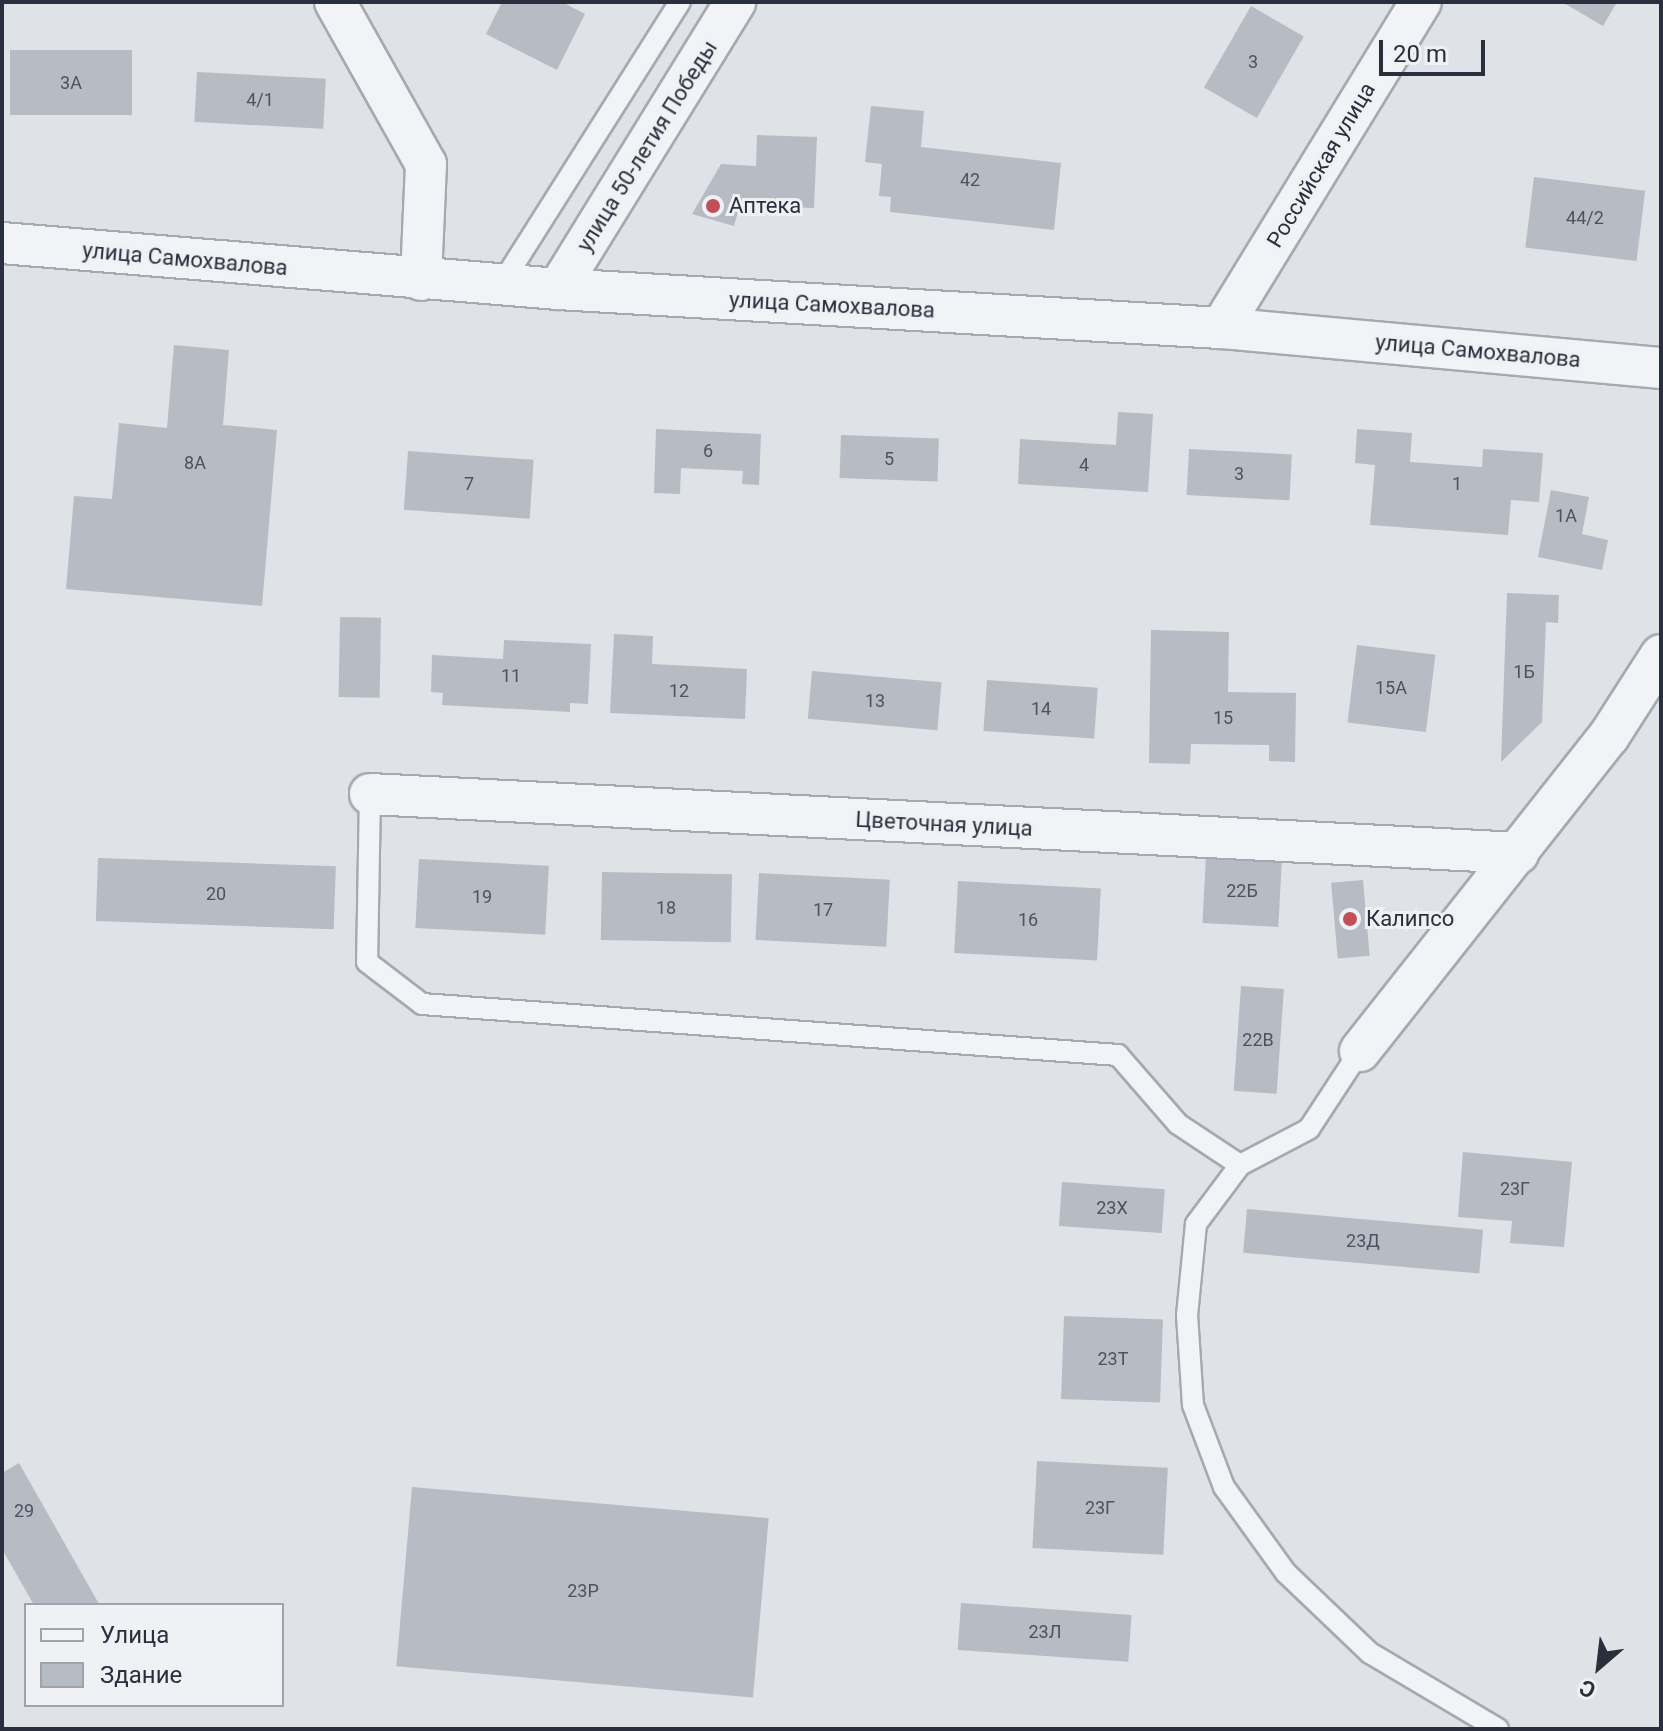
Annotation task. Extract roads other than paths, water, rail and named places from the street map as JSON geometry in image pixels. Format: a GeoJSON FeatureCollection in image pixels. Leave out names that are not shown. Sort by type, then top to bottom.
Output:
{"type":"FeatureCollection","features":[{"type":"Feature","properties":{"kind":"street"},"geometry":{"type":"LineString","coordinates":[[335,2],[426,164],[421,280]]}},
{"type":"Feature","properties":{"kind":"street","name":"улица 50-летия Победы"},"geometry":{"type":"LineString","coordinates":[[558,289],[735,2]]}},
{"type":"Feature","properties":{"kind":"street","name":"Российская улица"},"geometry":{"type":"LineString","coordinates":[[1221,328],[1421,2]]}},
{"type":"Feature","properties":{"kind":"street","name":"улица Самохвалова"},"geometry":{"type":"LineString","coordinates":[[2,243],[421,280],[1221,328],[1661,368]]}},
{"type":"Feature","properties":{"kind":"street"},"geometry":{"type":"LineString","coordinates":[[1360,1051],[1609,736],[1661,655]]}},
{"type":"Feature","properties":{"kind":"street","name":"Цветочная улица"},"geometry":{"type":"LineString","coordinates":[[370,794],[1518,853]]}},
{"type":"Feature","properties":{"kind":"lane"},"geometry":{"type":"LineString","coordinates":[[501,285],[680,2]]}},
{"type":"Feature","properties":{"kind":"lane"},"geometry":{"type":"LineString","coordinates":[[370,794],[367,962],[422,1004],[1118,1055],[1178,1124],[1240,1165]]}},
{"type":"Feature","properties":{"kind":"lane"},"geometry":{"type":"LineString","coordinates":[[1360,1051],[1309,1129],[1240,1165],[1196,1224],[1187,1315],[1193,1405],[1224,1487],[1286,1573],[1370,1653],[1498,1729]]}},
{"type":"Feature","properties":{"kind":"place","name":"Аптека"},"geometry":{"type":"Point","coordinates":[713,206]}},
{"type":"Feature","properties":{"kind":"place","name":"Калипсо"},"geometry":{"type":"Point","coordinates":[1350,919]}}]}
